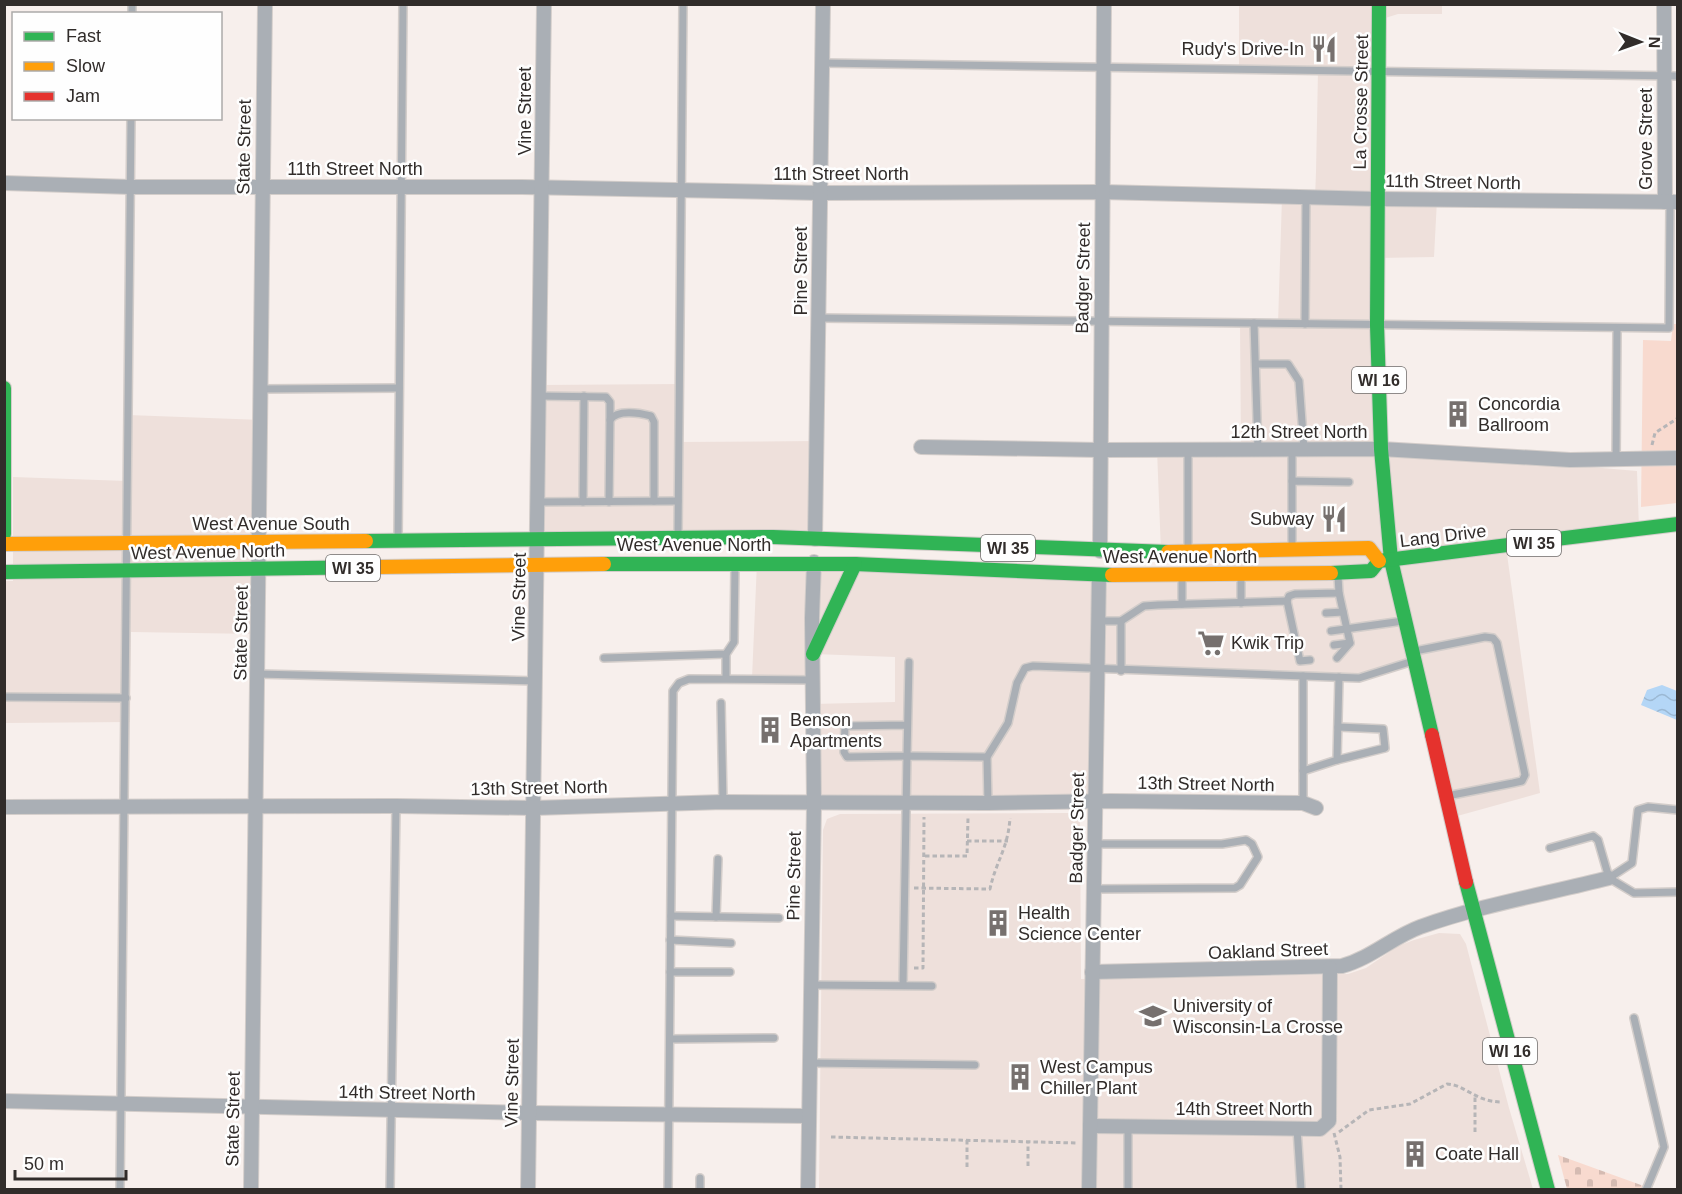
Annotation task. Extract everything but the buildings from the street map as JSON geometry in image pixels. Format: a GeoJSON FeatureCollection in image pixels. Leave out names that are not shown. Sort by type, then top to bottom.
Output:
{"type":"FeatureCollection","features":[{"type":"Feature","properties":{"kind":"main road","name":"La Crosse Street"},"geometry":{"type":"LineString","coordinates":[[1378,199],[1379,4]]}},
{"type":"Feature","properties":{"kind":"main road","name":"WI 16"},"geometry":{"type":"LineString","coordinates":[[1378,199],[1377,325],[1385,560],[1412,656],[1473,912],[1548,1190]]}},
{"type":"Feature","properties":{"kind":"main road"},"geometry":{"type":"LineString","coordinates":[[4,388],[4,534]]}},
{"type":"Feature","properties":{"kind":"main road","name":"Lang Drive"},"geometry":{"type":"LineString","coordinates":[[1385,560],[1677,524]]}},
{"type":"Feature","properties":{"kind":"main road","name":"West Avenue North"},"geometry":{"type":"LineString","coordinates":[[4,572],[814,562],[1099,575],[1240,575],[1371,571],[1385,560],[1369,548],[1188,552],[1100,551],[815,538],[678,537],[537,540]]}},
{"type":"Feature","properties":{"kind":"main road","name":"West Avenue South"},"geometry":{"type":"LineString","coordinates":[[4,544],[537,540]]}},
{"type":"Feature","properties":{"kind":"main road"},"geometry":{"type":"LineString","coordinates":[[813,654],[855,564]]}},
{"type":"Feature","properties":{"kind":"street","name":"State Street"},"geometry":{"type":"LineString","coordinates":[[251,1190],[265,4]]}},
{"type":"Feature","properties":{"kind":"street","name":"Vine Street"},"geometry":{"type":"LineString","coordinates":[[528,1190],[544,4]]}},
{"type":"Feature","properties":{"kind":"street","name":"Pine Street"},"geometry":{"type":"LineString","coordinates":[[815,538],[823,4]]}},
{"type":"Feature","properties":{"kind":"street","name":"Badger Street"},"geometry":{"type":"LineString","coordinates":[[1100,551],[1104,4]]}},
{"type":"Feature","properties":{"kind":"street","name":"Grove Street"},"geometry":{"type":"LineString","coordinates":[[1664,4],[1671,76],[1671,202]]}},
{"type":"Feature","properties":{"kind":"street","name":"11th Street North"},"geometry":{"type":"LineString","coordinates":[[4,183],[131,187],[542,188],[820,193],[1102,192],[1306,198],[1671,202]]}},
{"type":"Feature","properties":{"kind":"street","name":"12th Street North"},"geometry":{"type":"LineString","coordinates":[[921,447],[1100,450],[1381,449],[1616,460],[1677,459]]}},
{"type":"Feature","properties":{"kind":"street","name":"Pine Street"},"geometry":{"type":"LineString","coordinates":[[808,1190],[814,802],[814,562]]}},
{"type":"Feature","properties":{"kind":"street","name":"Badger Street"},"geometry":{"type":"LineString","coordinates":[[1089,1190],[1099,575]]}},
{"type":"Feature","properties":{"kind":"street","name":"13th Street North"},"geometry":{"type":"LineString","coordinates":[[4,807],[534,808],[723,802],[1095,801],[1310,806]]}},
{"type":"Feature","properties":{"kind":"street","name":"Oakland Street"},"geometry":{"type":"LineString","coordinates":[[1092,972],[1330,968],[1360,960],[1409,932],[1473,912],[1609,878]]}},
{"type":"Feature","properties":{"kind":"street","name":"14th Street North"},"geometry":{"type":"LineString","coordinates":[[1090,1126],[1320,1129],[1326,1126],[1329,1121],[1330,968]]}},
{"type":"Feature","properties":{"kind":"street","name":"14th Street North"},"geometry":{"type":"LineString","coordinates":[[4,1101],[251,1108],[809,1116]]}},
{"type":"Feature","properties":{"kind":"lane"},"geometry":{"type":"LineString","coordinates":[[398,541],[403,4]]}},
{"type":"Feature","properties":{"kind":"lane"},"geometry":{"type":"LineString","coordinates":[[678,537],[683,4]]}},
{"type":"Feature","properties":{"kind":"lane"},"geometry":{"type":"LineString","coordinates":[[822,63],[1671,76]]}},
{"type":"Feature","properties":{"kind":"lane"},"geometry":{"type":"LineString","coordinates":[[120,1190],[131,120]]}},
{"type":"Feature","properties":{"kind":"lane"},"geometry":{"type":"LineString","coordinates":[[1305,324],[1306,198]]}},
{"type":"Feature","properties":{"kind":"lane"},"geometry":{"type":"LineString","coordinates":[[819,318],[1617,330],[1669,328],[1671,202]]}},
{"type":"Feature","properties":{"kind":"lane"},"geometry":{"type":"LineString","coordinates":[[1254,323],[1257,450]]}},
{"type":"Feature","properties":{"kind":"lane"},"geometry":{"type":"LineString","coordinates":[[1616,460],[1617,330]]}},
{"type":"Feature","properties":{"kind":"lane"},"geometry":{"type":"LineString","coordinates":[[1256,364],[1288,364],[1299,381],[1298,449],[1292,481],[1293,550]]}},
{"type":"Feature","properties":{"kind":"lane"},"geometry":{"type":"LineString","coordinates":[[261,389],[399,388]]}},
{"type":"Feature","properties":{"kind":"lane"},"geometry":{"type":"LineString","coordinates":[[539,396],[606,397],[610,402],[609,502]]}},
{"type":"Feature","properties":{"kind":"lane"},"geometry":{"type":"LineString","coordinates":[[583,502],[584,396]]}},
{"type":"Feature","properties":{"kind":"lane"},"geometry":{"type":"LineString","coordinates":[[610,420],[619,414],[651,416],[654,422],[654,501]]}},
{"type":"Feature","properties":{"kind":"lane"},"geometry":{"type":"LineString","coordinates":[[1188,450],[1188,552]]}},
{"type":"Feature","properties":{"kind":"lane"},"geometry":{"type":"LineString","coordinates":[[1292,481],[1349,482]]}},
{"type":"Feature","properties":{"kind":"lane"},"geometry":{"type":"LineString","coordinates":[[538,502],[678,501]]}},
{"type":"Feature","properties":{"kind":"lane"},"geometry":{"type":"LineString","coordinates":[[726,678],[726,654],[734,642],[735,563]]}},
{"type":"Feature","properties":{"kind":"lane"},"geometry":{"type":"LineString","coordinates":[[1337,658],[1350,643],[1339,593],[1338,573]]}},
{"type":"Feature","properties":{"kind":"lane"},"geometry":{"type":"LineString","coordinates":[[1182,575],[1182,604]]}},
{"type":"Feature","properties":{"kind":"lane"},"geometry":{"type":"LineString","coordinates":[[1240,575],[1241,603]]}},
{"type":"Feature","properties":{"kind":"lane"},"geometry":{"type":"LineString","coordinates":[[1310,660],[1300,661],[1287,601],[1289,596],[1339,593]]}},
{"type":"Feature","properties":{"kind":"lane"},"geometry":{"type":"LineString","coordinates":[[1098,621],[1121,621],[1144,606],[1287,601]]}},
{"type":"Feature","properties":{"kind":"lane"},"geometry":{"type":"LineString","coordinates":[[1326,613],[1343,612]]}},
{"type":"Feature","properties":{"kind":"lane"},"geometry":{"type":"LineString","coordinates":[[1290,616],[1299,615]]}},
{"type":"Feature","properties":{"kind":"lane"},"geometry":{"type":"LineString","coordinates":[[1120,671],[1121,621]]}},
{"type":"Feature","properties":{"kind":"lane"},"geometry":{"type":"LineString","coordinates":[[1331,631],[1403,621]]}},
{"type":"Feature","properties":{"kind":"lane"},"geometry":{"type":"LineString","coordinates":[[1294,633],[1303,633]]}},
{"type":"Feature","properties":{"kind":"lane"},"geometry":{"type":"LineString","coordinates":[[988,803],[987,757],[1008,723],[1017,683],[1025,668],[1033,666],[1359,678],[1412,656],[1485,637],[1493,638],[1497,643],[1526,776],[1522,781],[1445,796]]}},
{"type":"Feature","properties":{"kind":"lane"},"geometry":{"type":"LineString","coordinates":[[1334,645],[1350,643]]}},
{"type":"Feature","properties":{"kind":"lane"},"geometry":{"type":"LineString","coordinates":[[1297,648],[1307,647]]}},
{"type":"Feature","properties":{"kind":"lane"},"geometry":{"type":"LineString","coordinates":[[603,658],[726,654]]}},
{"type":"Feature","properties":{"kind":"lane"},"geometry":{"type":"LineString","coordinates":[[903,985],[903,888],[909,662]]}},
{"type":"Feature","properties":{"kind":"lane"},"geometry":{"type":"LineString","coordinates":[[258,674],[536,681]]}},
{"type":"Feature","properties":{"kind":"lane"},"geometry":{"type":"LineString","coordinates":[[1303,676],[1303,771],[1310,806]]}},
{"type":"Feature","properties":{"kind":"lane"},"geometry":{"type":"LineString","coordinates":[[1337,760],[1339,677]]}},
{"type":"Feature","properties":{"kind":"lane"},"geometry":{"type":"LineString","coordinates":[[668,1190],[674,691],[679,682],[689,679],[813,680]]}},
{"type":"Feature","properties":{"kind":"lane"},"geometry":{"type":"LineString","coordinates":[[4,697],[126,698]]}},
{"type":"Feature","properties":{"kind":"lane"},"geometry":{"type":"LineString","coordinates":[[721,703],[723,802]]}},
{"type":"Feature","properties":{"kind":"lane"},"geometry":{"type":"LineString","coordinates":[[907,724],[845,726],[844,752],[847,757],[987,757]]}},
{"type":"Feature","properties":{"kind":"lane"},"geometry":{"type":"LineString","coordinates":[[1303,771],[1385,747],[1383,729],[1338,727]]}},
{"type":"Feature","properties":{"kind":"lane"},"geometry":{"type":"LineString","coordinates":[[390,1190],[396,806]]}},
{"type":"Feature","properties":{"kind":"lane"},"geometry":{"type":"LineString","coordinates":[[1609,878],[1632,863],[1638,810],[1648,807],[1677,810]]}},
{"type":"Feature","properties":{"kind":"lane"},"geometry":{"type":"LineString","coordinates":[[1550,848],[1593,836],[1598,840],[1609,878],[1634,893],[1677,892]]}},
{"type":"Feature","properties":{"kind":"lane"},"geometry":{"type":"LineString","coordinates":[[1094,889],[1234,888],[1245,878],[1258,857],[1252,844],[1246,840],[1222,844],[1095,844]]}},
{"type":"Feature","properties":{"kind":"lane"},"geometry":{"type":"LineString","coordinates":[[716,917],[718,859]]}},
{"type":"Feature","properties":{"kind":"lane"},"geometry":{"type":"LineString","coordinates":[[670,916],[779,918]]}},
{"type":"Feature","properties":{"kind":"lane"},"geometry":{"type":"LineString","coordinates":[[670,940],[731,943]]}},
{"type":"Feature","properties":{"kind":"lane"},"geometry":{"type":"LineString","coordinates":[[670,972],[730,972]]}},
{"type":"Feature","properties":{"kind":"lane"},"geometry":{"type":"LineString","coordinates":[[811,985],[932,986]]}},
{"type":"Feature","properties":{"kind":"lane"},"geometry":{"type":"LineString","coordinates":[[1634,1018],[1664,1147],[1646,1190]]}},
{"type":"Feature","properties":{"kind":"lane"},"geometry":{"type":"LineString","coordinates":[[670,1038],[774,1038]]}},
{"type":"Feature","properties":{"kind":"lane"},"geometry":{"type":"LineString","coordinates":[[809,1063],[975,1065]]}},
{"type":"Feature","properties":{"kind":"lane"},"geometry":{"type":"LineString","coordinates":[[1128,1126],[1128,1190]]}},
{"type":"Feature","properties":{"kind":"lane"},"geometry":{"type":"LineString","coordinates":[[1297,1128],[1301,1190]]}},
{"type":"Feature","properties":{"kind":"lane"},"geometry":{"type":"LineString","coordinates":[[700,1178],[700,1190]]}},
{"type":"Feature","properties":{"kind":"path"},"geometry":{"type":"LineString","coordinates":[[1651,461],[1655,433],[1677,418]]}},
{"type":"Feature","properties":{"kind":"path"},"geometry":{"type":"LineString","coordinates":[[903,969],[922,969],[924,817]]}},
{"type":"Feature","properties":{"kind":"path"},"geometry":{"type":"LineString","coordinates":[[925,856],[967,856],[968,818]]}},
{"type":"Feature","properties":{"kind":"path"},"geometry":{"type":"LineString","coordinates":[[903,888],[990,889],[993,871],[1008,841],[1010,818]]}},
{"type":"Feature","properties":{"kind":"path"},"geometry":{"type":"LineString","coordinates":[[967,841],[1008,841]]}},
{"type":"Feature","properties":{"kind":"path"},"geometry":{"type":"LineString","coordinates":[[1340,1189],[1336,1135],[1369,1110],[1410,1104],[1447,1084],[1454,1084],[1486,1102],[1502,1102]]}},
{"type":"Feature","properties":{"kind":"path"},"geometry":{"type":"LineString","coordinates":[[1475,1097],[1475,1132]]}},
{"type":"Feature","properties":{"kind":"path"},"geometry":{"type":"LineString","coordinates":[[831,1137],[1090,1143]]}},
{"type":"Feature","properties":{"kind":"path"},"geometry":{"type":"LineString","coordinates":[[967,1140],[967,1168]]}},
{"type":"Feature","properties":{"kind":"path"},"geometry":{"type":"LineString","coordinates":[[1028,1141],[1028,1166]]}},
{"type":"Feature","properties":{"kind":"shaded area"},"geometry":{"type":"Polygon","coordinates":[[[1239,5],[1442,5],[1442,14],[1398,14],[1379,20],[1378,199],[1437,200],[1434,257],[1378,258],[1381,449],[1637,471],[1639,529],[1506,547],[1540,793],[1450,818],[1413,661],[1359,678],[1097,670],[1095,801],[814,803],[813,704],[895,702],[895,657],[814,654],[813,680],[752,678],[757,562],[1160,571],[1225,562],[1161,552],[1157,450],[1241,450],[1240,323],[1278,324],[1282,197],[1315,198],[1316,172],[1318,70],[1239,68],[1239,5]]]}},
{"type":"Feature","properties":{"kind":"shaded area"},"geometry":{"type":"Polygon","coordinates":[[[680,384],[679,442],[817,441],[815,539],[537,540],[540,385],[680,384]]]}},
{"type":"Feature","properties":{"kind":"shaded area"},"geometry":{"type":"Polygon","coordinates":[[[128,415],[261,420],[259,634],[131,632],[130,722],[5,723],[4,581],[13,581],[13,477],[127,481],[128,415]]]}},
{"type":"Feature","properties":{"kind":"shaded area","name":"University of Wisconsin-La Crosse"},"geometry":{"type":"Polygon","coordinates":[[[840,814],[1078,814],[1080,819],[1081,979],[1348,974],[1366,968],[1398,946],[1414,940],[1439,933],[1460,934],[1466,944],[1533,1189],[819,1190],[823,830],[827,819],[840,814]]]}},
{"type":"Feature","properties":{"kind":"green space"},"geometry":{"type":"Polygon","coordinates":[[[1673,324],[1677,324],[1677,503],[1641,507],[1643,340],[1671,341],[1673,324]]]}},
{"type":"Feature","properties":{"kind":"green space"},"geometry":{"type":"Polygon","coordinates":[[[1558,1155],[1652,1189],[1567,1189],[1558,1155]]]}},
{"type":"Feature","properties":{"kind":"water"},"geometry":{"type":"Polygon","coordinates":[[[1662,685],[1677,691],[1677,720],[1641,705],[1647,690],[1662,685]]]}},
{"type":"Feature","properties":{"kind":"traffic: fast"},"geometry":{"type":"LineString","coordinates":[[1379,4],[1377,325],[1381,449],[1391,560],[1432,735]]}},
{"type":"Feature","properties":{"kind":"traffic: fast"},"geometry":{"type":"LineString","coordinates":[[4,388],[4,534]]}},
{"type":"Feature","properties":{"kind":"traffic: fast"},"geometry":{"type":"LineString","coordinates":[[1331,573],[1371,571],[1379,561],[1678,524]]}},
{"type":"Feature","properties":{"kind":"traffic: fast"},"geometry":{"type":"LineString","coordinates":[[366,541],[773,537],[1168,552]]}},
{"type":"Feature","properties":{"kind":"traffic: fast"},"geometry":{"type":"LineString","coordinates":[[604,564],[855,564],[1112,575]]}},
{"type":"Feature","properties":{"kind":"traffic: fast"},"geometry":{"type":"LineString","coordinates":[[813,654],[855,564]]}},
{"type":"Feature","properties":{"kind":"traffic: fast"},"geometry":{"type":"LineString","coordinates":[[4,572],[378,567]]}},
{"type":"Feature","properties":{"kind":"traffic: fast"},"geometry":{"type":"LineString","coordinates":[[1466,882],[1548,1190]]}},
{"type":"Feature","properties":{"kind":"traffic: slow"},"geometry":{"type":"LineString","coordinates":[[4,544],[366,541]]}},
{"type":"Feature","properties":{"kind":"traffic: slow"},"geometry":{"type":"LineString","coordinates":[[1168,552],[1369,548],[1379,561]]}},
{"type":"Feature","properties":{"kind":"traffic: slow"},"geometry":{"type":"LineString","coordinates":[[378,567],[604,564]]}},
{"type":"Feature","properties":{"kind":"traffic: slow"},"geometry":{"type":"LineString","coordinates":[[1112,575],[1331,573]]}},
{"type":"Feature","properties":{"kind":"traffic: jam"},"geometry":{"type":"LineString","coordinates":[[1432,735],[1466,882]]}},
{"type":"Feature","properties":{"kind":"place","name":"Rudy's Drive-In"},"geometry":{"type":"Point","coordinates":[1324,49]}},
{"type":"Feature","properties":{"kind":"place","name":"Concordia Ballroom"},"geometry":{"type":"Point","coordinates":[1458,414]}},
{"type":"Feature","properties":{"kind":"place","name":"Subway"},"geometry":{"type":"Point","coordinates":[1334,519]}},
{"type":"Feature","properties":{"kind":"place","name":"Kwik Trip"},"geometry":{"type":"Point","coordinates":[1211,643]}},
{"type":"Feature","properties":{"kind":"place","name":"Benson Apartments"},"geometry":{"type":"Point","coordinates":[770,730]}},
{"type":"Feature","properties":{"kind":"place","name":"Health Science Center"},"geometry":{"type":"Point","coordinates":[998,923]}},
{"type":"Feature","properties":{"kind":"place","name":"University of Wisconsin-La Crosse"},"geometry":{"type":"Point","coordinates":[1153,1016]}},
{"type":"Feature","properties":{"kind":"place","name":"West Campus Chiller Plant"},"geometry":{"type":"Point","coordinates":[1020,1077]}},
{"type":"Feature","properties":{"kind":"place","name":"Coate Hall"},"geometry":{"type":"Point","coordinates":[1415,1154]}}]}
